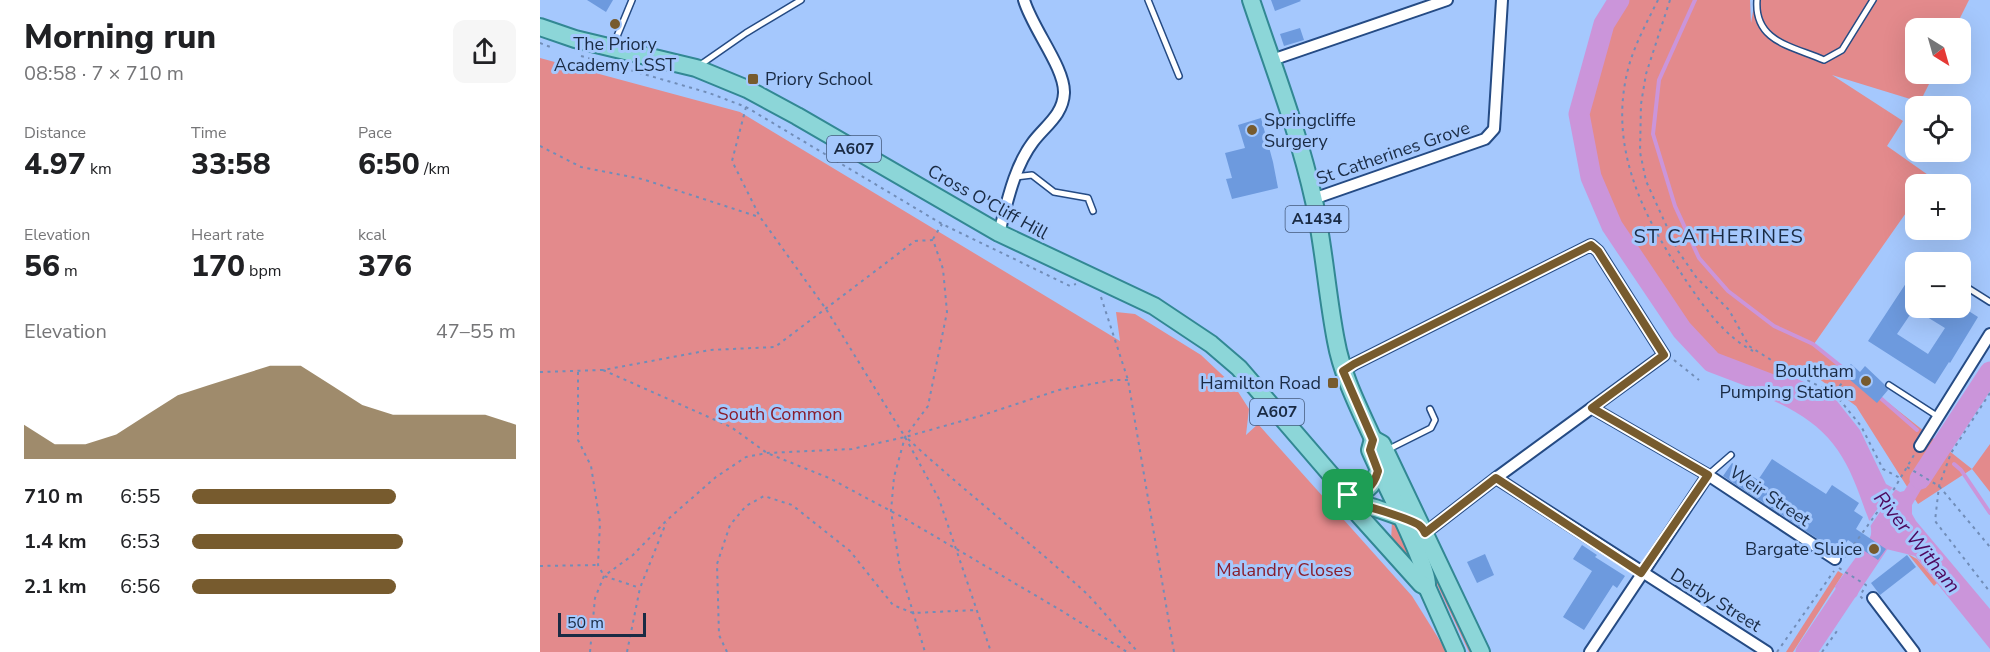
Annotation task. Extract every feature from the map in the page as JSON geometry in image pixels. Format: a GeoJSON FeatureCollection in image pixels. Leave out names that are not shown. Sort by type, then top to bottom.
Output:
{"type":"FeatureCollection","features":[{"type":"Feature","properties":{"kind":"main road","name":"A1434"},"geometry":{"type":"LineString","coordinates":[[1252,0],[1313,199],[1325,256],[1336,342],[1343,371],[1481,652]]}},
{"type":"Feature","properties":{"kind":"main road","name":"Cross O'Cliff Hill"},"geometry":{"type":"LineString","coordinates":[[540,27],[575,39],[696,68],[747,89],[999,233],[1154,306],[1211,344],[1239,368],[1353,500]]}},
{"type":"Feature","properties":{"kind":"main road","name":"A1434"},"geometry":{"type":"LineString","coordinates":[[1379,445],[1370,450],[1428,580],[1427,587],[1456,652]]}},
{"type":"Feature","properties":{"kind":"main road"},"geometry":{"type":"LineString","coordinates":[[1353,500],[1373,485],[1378,471]]}},
{"type":"Feature","properties":{"kind":"main road"},"geometry":{"type":"LineString","coordinates":[[1353,500],[1401,517],[1423,530]]}},
{"type":"Feature","properties":{"kind":"main road","name":"A607"},"geometry":{"type":"LineString","coordinates":[[1353,500],[1359,515],[1421,584],[1427,587]]}},
{"type":"Feature","properties":{"kind":"street"},"geometry":{"type":"LineString","coordinates":[[999,233],[1015,177],[1032,143],[1057,116],[1064,93],[1059,69],[1028,14],[1024,0]]}},
{"type":"Feature","properties":{"kind":"street"},"geometry":{"type":"LineString","coordinates":[[1272,60],[1447,0]]}},
{"type":"Feature","properties":{"kind":"street","name":"St Catherines Grove"},"geometry":{"type":"LineString","coordinates":[[1313,199],[1485,139],[1494,129],[1502,0]]}},
{"type":"Feature","properties":{"kind":"street"},"geometry":{"type":"LineString","coordinates":[[1343,371],[1591,245],[1598,251],[1664,355],[1423,530]]}},
{"type":"Feature","properties":{"kind":"street"},"geometry":{"type":"LineString","coordinates":[[1920,446],[1990,334]]}},
{"type":"Feature","properties":{"kind":"street","name":"Weir Street"},"geometry":{"type":"LineString","coordinates":[[1592,408],[1708,475],[1835,559]]}},
{"type":"Feature","properties":{"kind":"street"},"geometry":{"type":"LineString","coordinates":[[1590,652],[1708,475]]}},
{"type":"Feature","properties":{"kind":"street","name":"Derby Street"},"geometry":{"type":"LineString","coordinates":[[1496,478],[1767,652]]}},
{"type":"Feature","properties":{"kind":"street"},"geometry":{"type":"LineString","coordinates":[[1873,598],[1914,652]]}},
{"type":"Feature","properties":{"kind":"lane"},"geometry":{"type":"LineString","coordinates":[[612,48],[632,0]]}},
{"type":"Feature","properties":{"kind":"lane"},"geometry":{"type":"LineString","coordinates":[[696,68],[746,33],[801,0]]}},
{"type":"Feature","properties":{"kind":"lane"},"geometry":{"type":"LineString","coordinates":[[1148,0],[1179,76]]}},
{"type":"Feature","properties":{"kind":"lane"},"geometry":{"type":"LineString","coordinates":[[1757,0],[1759,22],[1770,36],[1824,60],[1842,50],[1873,0]]}},
{"type":"Feature","properties":{"kind":"lane"},"geometry":{"type":"LineString","coordinates":[[1015,177],[1032,174],[1054,192],[1088,198],[1093,211]]}},
{"type":"Feature","properties":{"kind":"lane"},"geometry":{"type":"LineString","coordinates":[[1971,290],[1990,302]]}},
{"type":"Feature","properties":{"kind":"lane"},"geometry":{"type":"LineString","coordinates":[[1889,385],[1937,416]]}},
{"type":"Feature","properties":{"kind":"lane"},"geometry":{"type":"LineString","coordinates":[[1379,445],[1431,428],[1435,420],[1430,409]]}},
{"type":"Feature","properties":{"kind":"lane"},"geometry":{"type":"LineString","coordinates":[[1708,475],[1731,455]]}},
{"type":"Feature","properties":{"kind":"path"},"geometry":{"type":"LineString","coordinates":[[1658,0],[1635,47],[1623,94],[1623,132],[1631,176],[1651,225],[1688,283],[1731,337],[1787,370],[1834,393],[1861,426],[1883,469],[1900,478]]}},
{"type":"Feature","properties":{"kind":"path"},"geometry":{"type":"LineString","coordinates":[[1670,0],[1648,66],[1641,104],[1640,152],[1643,173],[1685,263],[1729,310],[1746,341],[1759,353]]}},
{"type":"Feature","properties":{"kind":"path"},"geometry":{"type":"LineString","coordinates":[[540,43],[557,49]]}},
{"type":"Feature","properties":{"kind":"path"},"geometry":{"type":"LineString","coordinates":[[576,55],[709,93],[746,107],[942,224],[1070,286],[1095,279],[1128,380],[1174,652]]}},
{"type":"Feature","properties":{"kind":"path"},"geometry":{"type":"LineString","coordinates":[[746,107],[732,162],[760,217],[826,309],[905,437],[939,499],[991,652]]}},
{"type":"Feature","properties":{"kind":"path"},"geometry":{"type":"LineString","coordinates":[[540,146],[581,167],[642,179],[760,217]]}},
{"type":"Feature","properties":{"kind":"path"},"geometry":{"type":"LineString","coordinates":[[926,652],[900,569],[891,511],[894,477],[905,437],[928,406],[947,312],[943,269],[933,240],[942,224]]}},
{"type":"Feature","properties":{"kind":"path"},"geometry":{"type":"LineString","coordinates":[[540,372],[603,370],[710,350],[775,347],[915,242],[933,240]]}},
{"type":"Feature","properties":{"kind":"path"},"geometry":{"type":"LineString","coordinates":[[1664,355],[1678,362],[1699,380]]}},
{"type":"Feature","properties":{"kind":"path"},"geometry":{"type":"LineString","coordinates":[[603,370],[731,427],[767,453],[829,478],[891,511],[1062,611],[1127,652]]}},
{"type":"Feature","properties":{"kind":"path"},"geometry":{"type":"LineString","coordinates":[[578,372],[578,440],[591,466],[600,523],[598,565],[604,576],[640,588]]}},
{"type":"Feature","properties":{"kind":"path"},"geometry":{"type":"LineString","coordinates":[[590,652],[595,598],[604,576],[633,555],[667,520],[716,477],[746,457],[767,453],[852,449],[980,416],[1059,390],[1113,380],[1128,380]]}},
{"type":"Feature","properties":{"kind":"path"},"geometry":{"type":"LineString","coordinates":[[1834,393],[1842,383]]}},
{"type":"Feature","properties":{"kind":"path"},"geometry":{"type":"LineString","coordinates":[[1990,393],[1951,453],[1940,486],[1935,521],[1990,592]]}},
{"type":"Feature","properties":{"kind":"path"},"geometry":{"type":"LineString","coordinates":[[905,437],[1088,595],[1137,652]]}},
{"type":"Feature","properties":{"kind":"path"},"geometry":{"type":"LineString","coordinates":[[1778,652],[1868,527],[1920,446]]}},
{"type":"Feature","properties":{"kind":"path"},"geometry":{"type":"LineString","coordinates":[[1908,468],[1940,486],[1990,547]]}},
{"type":"Feature","properties":{"kind":"path"},"geometry":{"type":"LineString","coordinates":[[727,652],[719,635],[717,564],[730,525],[746,506],[764,496],[792,505],[850,551],[893,605],[913,614],[976,610]]}},
{"type":"Feature","properties":{"kind":"path"},"geometry":{"type":"LineString","coordinates":[[627,652],[640,588],[667,520]]}},
{"type":"Feature","properties":{"kind":"path"},"geometry":{"type":"LineString","coordinates":[[540,566],[598,565]]}},
{"type":"Feature","properties":{"kind":"path"},"geometry":{"type":"LineString","coordinates":[[1845,572],[1866,585],[1860,596]]}},
{"type":"Feature","properties":{"kind":"path"},"geometry":{"type":"LineString","coordinates":[[1822,652],[1837,631]]}},
{"type":"Feature","properties":{"kind":"green space"},"geometry":{"type":"Polygon","coordinates":[[[1619,0],[1750,0],[1751,23],[1755,0],[1969,0],[1960,18],[1905,18],[1905,84],[1929,84],[1923,96],[1905,97],[1832,75],[1903,121],[1887,146],[1905,159],[1905,162],[1910,162],[1927,174],[1905,174],[1905,214],[1814,344],[1972,469],[1918,504],[1856,406],[1803,367],[1766,382],[1712,362],[1682,330],[1612,226],[1591,177],[1579,114],[1604,24],[1619,0]]]}},
{"type":"Feature","properties":{"kind":"green space","name":"South Common"},"geometry":{"type":"Polygon","coordinates":[[[540,58],[740,112],[1120,341],[1116,312],[1135,314],[1201,355],[1235,387],[1249,409],[1246,435],[1258,424],[1412,596],[1447,652],[540,652],[540,58]]]}},
{"type":"Feature","properties":{"kind":"green space"},"geometry":{"type":"Polygon","coordinates":[[[1990,444],[1990,492],[1972,469],[1990,444]]]}},
{"type":"Feature","properties":{"kind":"green space"},"geometry":{"type":"Polygon","coordinates":[[[1392,521],[1397,523],[1424,580],[1391,542],[1392,521]]]}},
{"type":"Feature","properties":{"kind":"green space"},"geometry":{"type":"Polygon","coordinates":[[[1415,538],[1420,541],[1475,652],[1469,652],[1415,538]]]}},
{"type":"Feature","properties":{"kind":"green space"},"geometry":{"type":"Polygon","coordinates":[[[1908,554],[1917,559],[1937,583],[1934,586],[1908,554]]]}},
{"type":"Feature","properties":{"kind":"green space"},"geometry":{"type":"Polygon","coordinates":[[[1838,571],[1843,574],[1793,652],[1786,652],[1838,571]]]}},
{"type":"Feature","properties":{"kind":"water"},"geometry":{"type":"Polygon","coordinates":[[[1785,373],[1833,396],[1860,430],[1886,484],[1900,492],[1904,491],[1930,451],[1940,457],[1912,505],[1912,514],[1990,609],[1990,649],[1915,556],[1886,549],[1870,538],[1868,518],[1857,487],[1841,455],[1820,430],[1807,419],[1772,400],[1785,373]]]}},
{"type":"Feature","properties":{"kind":"water"},"geometry":{"type":"Polygon","coordinates":[[[1862,549],[1878,560],[1861,585],[1857,596],[1840,609],[1835,586],[1862,549]]]}},
{"type":"Feature","properties":{"kind":"pier"},"geometry":{"type":"Polygon","coordinates":[[[1892,488],[1895,490],[1869,528],[1867,524],[1892,488]]]}},
{"type":"Feature","properties":{"kind":"building"},"geometry":{"type":"Polygon","coordinates":[[[587,0],[613,0],[606,12],[587,0]]]}},
{"type":"Feature","properties":{"kind":"building"},"geometry":{"type":"Polygon","coordinates":[[[1271,0],[1300,0],[1301,1],[1275,11],[1271,0]]]}},
{"type":"Feature","properties":{"kind":"building"},"geometry":{"type":"Polygon","coordinates":[[[1300,28],[1304,40],[1284,46],[1280,34],[1300,28]]]}},
{"type":"Feature","properties":{"kind":"building"},"geometry":{"type":"Polygon","coordinates":[[[1261,118],[1278,188],[1232,199],[1226,179],[1232,178],[1225,153],[1245,148],[1238,125],[1261,118]]]}},
{"type":"Feature","properties":{"kind":"building"},"geometry":{"type":"Polygon","coordinates":[[[1905,285],[1905,318],[1908,318],[1897,334],[1928,354],[1945,328],[1929,318],[1971,318],[1971,312],[1978,317],[1935,384],[1868,341],[1905,285]]]}},
{"type":"Feature","properties":{"kind":"building","name":"Boultham Pumping Station"},"geometry":{"type":"Polygon","coordinates":[[[1851,364],[1860,372],[1865,366],[1888,390],[1877,403],[1842,373],[1851,364]]]}},
{"type":"Feature","properties":{"kind":"building"},"geometry":{"type":"Polygon","coordinates":[[[1772,459],[1826,494],[1832,485],[1859,503],[1854,511],[1863,517],[1856,529],[1886,549],[1878,560],[1848,540],[1839,553],[1723,476],[1732,463],[1758,480],[1772,459]]]}},
{"type":"Feature","properties":{"kind":"building"},"geometry":{"type":"Polygon","coordinates":[[[1582,545],[1597,555],[1595,557],[1625,576],[1617,588],[1613,585],[1584,630],[1563,617],[1592,571],[1573,559],[1582,545]]]}},
{"type":"Feature","properties":{"kind":"building"},"geometry":{"type":"Polygon","coordinates":[[[1485,554],[1494,575],[1477,583],[1467,562],[1485,554]]]}},
{"type":"Feature","properties":{"kind":"building"},"geometry":{"type":"Polygon","coordinates":[[[1907,555],[1916,567],[1880,595],[1871,583],[1907,555]]]}},
{"type":"Feature","properties":{"kind":"waterway","name":"River Witham"},"geometry":{"type":"LineString","coordinates":[[1619,0],[1604,24],[1579,114],[1591,177],[1612,226],[1682,330],[1712,362],[1804,397]]}},
{"type":"Feature","properties":{"kind":"waterway"},"geometry":{"type":"LineString","coordinates":[[1695,0],[1659,80],[1653,134],[1675,206],[1699,258],[1728,291],[1774,326],[1813,344],[1848,372]]}},
{"type":"Feature","properties":{"kind":"waterway"},"geometry":{"type":"LineString","coordinates":[[1920,479],[1990,372]]}},
{"type":"Feature","properties":{"kind":"waterway"},"geometry":{"type":"LineString","coordinates":[[1877,395],[1917,430]]}},
{"type":"Feature","properties":{"kind":"waterway"},"geometry":{"type":"LineString","coordinates":[[1954,464],[1961,470],[1990,513]]}},
{"type":"Feature","properties":{"kind":"waterway"},"geometry":{"type":"LineString","coordinates":[[1806,652],[1887,531]]}},
{"type":"Feature","properties":{"kind":"place","name":"The Priory Academy LSST"},"geometry":{"type":"Point","coordinates":[615,24]}},
{"type":"Feature","properties":{"kind":"place","name":"Priory School"},"geometry":{"type":"Point","coordinates":[753,79]}},
{"type":"Feature","properties":{"kind":"place","name":"Springcliffe Surgery"},"geometry":{"type":"Point","coordinates":[1252,130]}},
{"type":"Feature","properties":{"kind":"place","name":"Boultham Pumping Station"},"geometry":{"type":"Point","coordinates":[1866,381]}},
{"type":"Feature","properties":{"kind":"place","name":"Hamilton Road"},"geometry":{"type":"Point","coordinates":[1333,383]}},
{"type":"Feature","properties":{"kind":"place","name":"Bargate Sluice"},"geometry":{"type":"Point","coordinates":[1874,549]}},
{"type":"Feature","properties":{"kind":"district","name":"ST CATHERINES"},"geometry":{"type":"Point","coordinates":[1719,236]}},
{"type":"Feature","properties":{"kind":"route"},"geometry":{"type":"LineString","coordinates":[[1591,245],[1598,251],[1664,355],[1592,408],[1708,475],[1641,573],[1496,478],[1425,533],[1422,527],[1407,519],[1364,504],[1357,505],[1348,495],[1368,490],[1373,485],[1378,471],[1370,450],[1373,440],[1343,371],[1591,245]]}},
{"type":"Feature","properties":{"kind":"park label","name":"Malandry Closes"},"geometry":{"type":"Point","coordinates":[1284,570]}}]}
